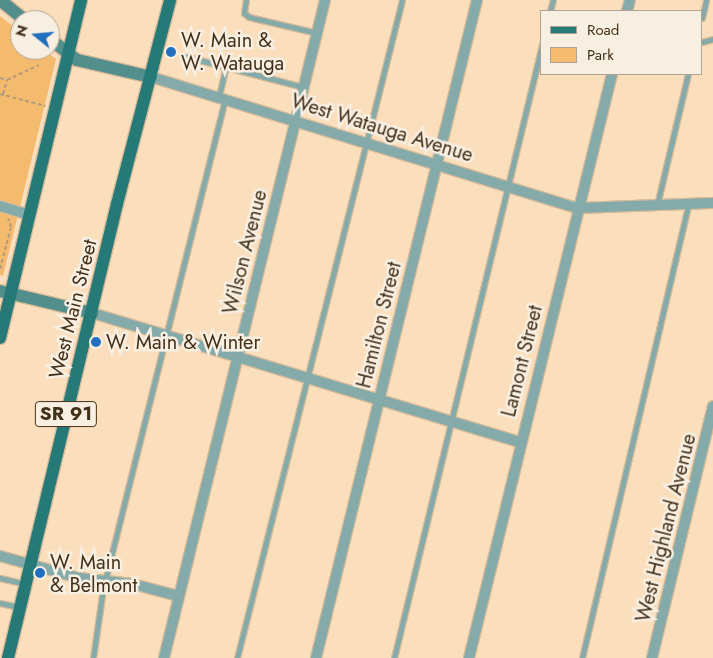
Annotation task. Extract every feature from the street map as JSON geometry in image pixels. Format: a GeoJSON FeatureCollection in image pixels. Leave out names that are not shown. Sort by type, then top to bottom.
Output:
{"type":"FeatureCollection","features":[{"type":"Feature","properties":{"kind":"main road"},"geometry":{"type":"LineString","coordinates":[[0,0],[12,10]]}},
{"type":"Feature","properties":{"kind":"main road"},"geometry":{"type":"LineString","coordinates":[[0,338],[5,292],[29,215],[81,0]]}},
{"type":"Feature","properties":{"kind":"main road","name":"West Main Street"},"geometry":{"type":"LineString","coordinates":[[8,658],[170,0]]}},
{"type":"Feature","properties":{"kind":"main road","name":"West Watauga Avenue"},"geometry":{"type":"LineString","coordinates":[[60,47],[77,60],[151,77]]}},
{"type":"Feature","properties":{"kind":"main road"},"geometry":{"type":"LineString","coordinates":[[5,292],[92,312]]}},
{"type":"Feature","properties":{"kind":"street","name":"Wilson Avenue"},"geometry":{"type":"LineString","coordinates":[[164,658],[325,0]]}},
{"type":"Feature","properties":{"kind":"street","name":"Hamilton Street"},"geometry":{"type":"LineString","coordinates":[[316,658],[477,0]]}},
{"type":"Feature","properties":{"kind":"street","name":"Lamont Street"},"geometry":{"type":"LineString","coordinates":[[469,658],[520,442],[612,75]]}},
{"type":"Feature","properties":{"kind":"street","name":"West Watauga Avenue"},"geometry":{"type":"LineString","coordinates":[[151,77],[222,97],[578,208],[713,203]]}},
{"type":"Feature","properties":{"kind":"street"},"geometry":{"type":"LineString","coordinates":[[2,210],[29,215]]}},
{"type":"Feature","properties":{"kind":"street"},"geometry":{"type":"LineString","coordinates":[[92,312],[378,401],[520,442]]}},
{"type":"Feature","properties":{"kind":"street","name":"West Highland Avenue"},"geometry":{"type":"LineString","coordinates":[[652,658],[713,406]]}},
{"type":"Feature","properties":{"kind":"street"},"geometry":{"type":"LineString","coordinates":[[0,556],[79,578],[133,584],[178,596]]}},
{"type":"Feature","properties":{"kind":"lane"},"geometry":{"type":"LineString","coordinates":[[246,0],[244,12],[249,16],[317,33]]}},
{"type":"Feature","properties":{"kind":"lane"},"geometry":{"type":"LineString","coordinates":[[237,658],[402,0]]}},
{"type":"Feature","properties":{"kind":"lane"},"geometry":{"type":"LineString","coordinates":[[703,14],[706,0]]}},
{"type":"Feature","properties":{"kind":"lane"},"geometry":{"type":"LineString","coordinates":[[394,658],[449,422],[540,53]]}},
{"type":"Feature","properties":{"kind":"lane"},"geometry":{"type":"LineString","coordinates":[[184,56],[304,87]]}},
{"type":"Feature","properties":{"kind":"lane"},"geometry":{"type":"LineString","coordinates":[[93,658],[105,581],[222,97],[226,66]]}},
{"type":"Feature","properties":{"kind":"lane"},"geometry":{"type":"LineString","coordinates":[[657,206],[688,75]]}},
{"type":"Feature","properties":{"kind":"lane"},"geometry":{"type":"LineString","coordinates":[[582,658],[688,205]]}},
{"type":"Feature","properties":{"kind":"lane"},"geometry":{"type":"LineString","coordinates":[[0,578],[25,584]]}},
{"type":"Feature","properties":{"kind":"lane"},"geometry":{"type":"LineString","coordinates":[[0,603],[20,607]]}},
{"type":"Feature","properties":{"kind":"path"},"geometry":{"type":"LineString","coordinates":[[0,78],[7,80],[39,65]]}},
{"type":"Feature","properties":{"kind":"path"},"geometry":{"type":"LineString","coordinates":[[7,80],[2,94],[46,106]]}},
{"type":"Feature","properties":{"kind":"path"},"geometry":{"type":"LineString","coordinates":[[0,269],[11,227],[2,210]]}},
{"type":"Feature","properties":{"kind":"green space"},"geometry":{"type":"Polygon","coordinates":[[[0,16],[10,24],[10,60],[56,60],[3,276],[0,275],[0,16]]]}},
{"type":"Feature","properties":{"kind":"place","name":"W. Main & W. Watauga"},"geometry":{"type":"Point","coordinates":[171,52]}},
{"type":"Feature","properties":{"kind":"place","name":"W. Main & Winter"},"geometry":{"type":"Point","coordinates":[96,342]}},
{"type":"Feature","properties":{"kind":"place","name":"W. Main & Belmont"},"geometry":{"type":"Point","coordinates":[40,573]}}]}
